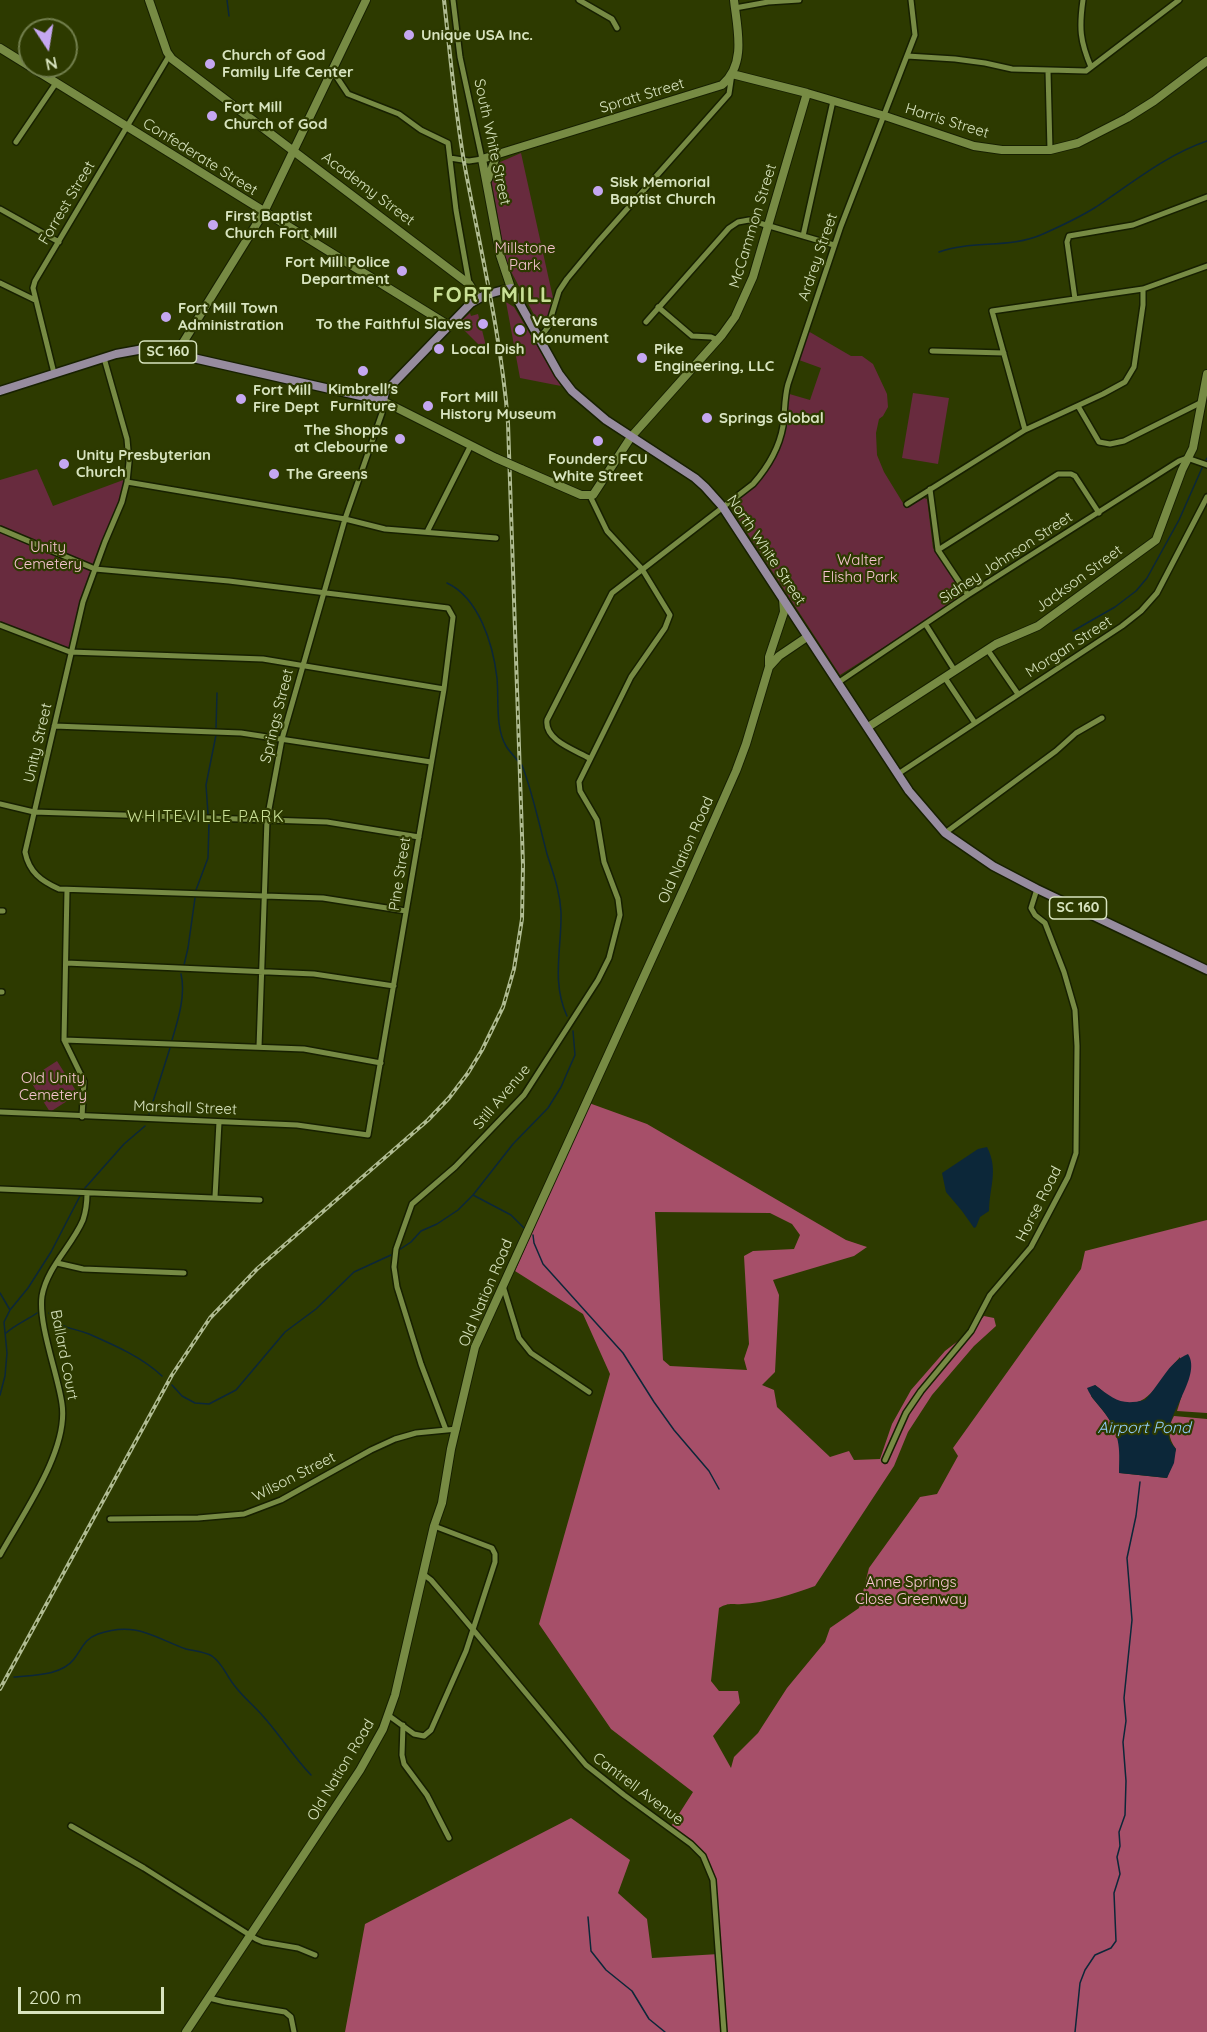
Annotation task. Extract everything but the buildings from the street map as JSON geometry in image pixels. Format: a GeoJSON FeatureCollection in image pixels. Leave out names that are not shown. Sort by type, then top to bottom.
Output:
{"type":"FeatureCollection","features":[{"type":"Feature","properties":{"kind":"main road","name":"North White Street"},"geometry":{"type":"LineString","coordinates":[[512,288],[559,374],[572,391],[631,437],[695,478],[722,506],[898,774],[945,833]]}},
{"type":"Feature","properties":{"kind":"main road"},"geometry":{"type":"LineString","coordinates":[[382,401],[385,392],[448,325],[478,298],[512,288]]}},
{"type":"Feature","properties":{"kind":"main road","name":"SC 160"},"geometry":{"type":"LineString","coordinates":[[0,391],[104,358],[143,349],[176,354],[382,401]]}},
{"type":"Feature","properties":{"kind":"main road","name":"SC 160"},"geometry":{"type":"LineString","coordinates":[[945,833],[993,866],[1036,889],[1207,970]]}},
{"type":"Feature","properties":{"kind":"street"},"geometry":{"type":"LineString","coordinates":[[150,0],[169,56]]}},
{"type":"Feature","properties":{"kind":"street"},"geometry":{"type":"LineString","coordinates":[[176,354],[264,212],[295,152],[366,0]]}},
{"type":"Feature","properties":{"kind":"street","name":"South White Street"},"geometry":{"type":"LineString","coordinates":[[453,0],[460,57],[500,255],[512,288]]}},
{"type":"Feature","properties":{"kind":"street"},"geometry":{"type":"LineString","coordinates":[[579,0],[612,20],[617,28]]}},
{"type":"Feature","properties":{"kind":"street"},"geometry":{"type":"LineString","coordinates":[[540,338],[548,327],[559,291],[567,279],[729,94],[732,74],[738,57],[734,4],[799,0]]}},
{"type":"Feature","properties":{"kind":"street","name":"Ardrey Street"},"geometry":{"type":"LineString","coordinates":[[590,758],[551,736],[547,731],[546,722],[612,593],[753,484],[766,469],[775,452],[783,426],[788,384],[834,245],[915,35],[911,0]]}},
{"type":"Feature","properties":{"kind":"street"},"geometry":{"type":"LineString","coordinates":[[1083,0],[1080,34],[1091,67]]}},
{"type":"Feature","properties":{"kind":"street"},"geometry":{"type":"LineString","coordinates":[[907,56],[975,61],[1012,69],[1086,71],[1179,0]]}},
{"type":"Feature","properties":{"kind":"street","name":"Confederate Street"},"geometry":{"type":"LineString","coordinates":[[0,48],[448,325]]}},
{"type":"Feature","properties":{"kind":"street","name":"Forrest Street"},"geometry":{"type":"LineString","coordinates":[[54,374],[35,300],[33,288],[35,281],[169,56]]}},
{"type":"Feature","properties":{"kind":"street","name":"Academy Street"},"geometry":{"type":"LineString","coordinates":[[169,56],[469,284],[478,298]]}},
{"type":"Feature","properties":{"kind":"street","name":"Harris Street"},"geometry":{"type":"LineString","coordinates":[[732,74],[885,116],[974,146],[1002,150],[1050,150],[1078,143],[1127,118],[1154,101],[1207,61]]}},
{"type":"Feature","properties":{"kind":"street"},"geometry":{"type":"LineString","coordinates":[[332,70],[348,94],[399,114],[421,130],[448,143],[456,210],[469,284]]}},
{"type":"Feature","properties":{"kind":"street"},"geometry":{"type":"LineString","coordinates":[[1048,71],[1050,150]]}},
{"type":"Feature","properties":{"kind":"street","name":"Spratt Street"},"geometry":{"type":"LineString","coordinates":[[482,159],[712,89],[722,85],[732,74]]}},
{"type":"Feature","properties":{"kind":"street"},"geometry":{"type":"LineString","coordinates":[[16,142],[56,83]]}},
{"type":"Feature","properties":{"kind":"street","name":"McCammon Street"},"geometry":{"type":"LineString","coordinates":[[590,496],[596,492],[631,437],[735,317],[746,296],[769,225],[807,93]]}},
{"type":"Feature","properties":{"kind":"street"},"geometry":{"type":"LineString","coordinates":[[803,236],[833,101]]}},
{"type":"Feature","properties":{"kind":"street"},"geometry":{"type":"LineString","coordinates":[[487,183],[497,154]]}},
{"type":"Feature","properties":{"kind":"street"},"geometry":{"type":"LineString","coordinates":[[450,158],[469,161],[482,159]]}},
{"type":"Feature","properties":{"kind":"street"},"geometry":{"type":"LineString","coordinates":[[1075,299],[1067,242],[1069,236],[1133,225],[1207,197]]}},
{"type":"Feature","properties":{"kind":"street"},"geometry":{"type":"LineString","coordinates":[[0,209],[58,242]]}},
{"type":"Feature","properties":{"kind":"street"},"geometry":{"type":"LineString","coordinates":[[645,322],[729,228],[738,222],[749,220],[834,245]]}},
{"type":"Feature","properties":{"kind":"street"},"geometry":{"type":"LineString","coordinates":[[1025,430],[992,311],[1143,289],[1207,266]]}},
{"type":"Feature","properties":{"kind":"street"},"geometry":{"type":"LineString","coordinates":[[0,283],[35,300]]}},
{"type":"Feature","properties":{"kind":"street"},"geometry":{"type":"LineString","coordinates":[[0,289],[8,288]]}},
{"type":"Feature","properties":{"kind":"street"},"geometry":{"type":"LineString","coordinates":[[907,504],[1025,430],[1117,387],[1130,375],[1134,367],[1143,305],[1143,289]]}},
{"type":"Feature","properties":{"kind":"street"},"geometry":{"type":"LineString","coordinates":[[658,308],[692,336],[711,337],[717,340]]}},
{"type":"Feature","properties":{"kind":"street"},"geometry":{"type":"LineString","coordinates":[[932,351],[1004,353]]}},
{"type":"Feature","properties":{"kind":"street","name":"Unity Street"},"geometry":{"type":"LineString","coordinates":[[67,890],[58,889],[43,882],[27,862],[25,852],[83,602],[122,502],[127,482],[129,462],[127,439],[104,358]]}},
{"type":"Feature","properties":{"kind":"street","name":"Jackson Street"},"geometry":{"type":"LineString","coordinates":[[868,727],[987,649],[1038,626],[1156,540],[1193,448],[1207,374]]}},
{"type":"Feature","properties":{"kind":"street"},"geometry":{"type":"LineString","coordinates":[[382,401],[470,447],[581,495],[590,496],[607,531],[642,569]]}},
{"type":"Feature","properties":{"kind":"street","name":"Springs Street"},"geometry":{"type":"LineString","coordinates":[[259,1047],[267,820],[282,739],[345,519],[382,413],[382,401]]}},
{"type":"Feature","properties":{"kind":"street"},"geometry":{"type":"LineString","coordinates":[[1078,406],[1100,442],[1110,444],[1124,441],[1202,402]]}},
{"type":"Feature","properties":{"kind":"street"},"geometry":{"type":"LineString","coordinates":[[427,532],[470,447]]}},
{"type":"Feature","properties":{"kind":"street"},"geometry":{"type":"LineString","coordinates":[[1188,458],[1207,465]]}},
{"type":"Feature","properties":{"kind":"street","name":"Sidney Johnson Street"},"geometry":{"type":"LineString","coordinates":[[839,682],[968,595],[1179,461],[1188,458]]}},
{"type":"Feature","properties":{"kind":"street"},"geometry":{"type":"LineString","coordinates":[[938,550],[1058,474],[1075,476],[1099,513]]}},
{"type":"Feature","properties":{"kind":"street"},"geometry":{"type":"LineString","coordinates":[[127,482],[345,519],[385,529],[496,538]]}},
{"type":"Feature","properties":{"kind":"street"},"geometry":{"type":"LineString","coordinates":[[930,489],[938,550],[968,595]]}},
{"type":"Feature","properties":{"kind":"street","name":"Morgan Street"},"geometry":{"type":"LineString","coordinates":[[898,774],[1122,627],[1142,611],[1157,593],[1207,497]]}},
{"type":"Feature","properties":{"kind":"street"},"geometry":{"type":"LineString","coordinates":[[0,529],[94,569],[324,592]]}},
{"type":"Feature","properties":{"kind":"street","name":"Still Avenue"},"geometry":{"type":"LineString","coordinates":[[446,1430],[421,1364],[397,1287],[394,1267],[396,1249],[412,1204],[455,1167],[524,1095],[598,980],[609,958],[620,915],[618,899],[604,862],[597,820],[579,786],[580,777],[632,677],[669,621],[670,615],[667,608],[642,569]]}},
{"type":"Feature","properties":{"kind":"street","name":"Pine Street"},"geometry":{"type":"LineString","coordinates":[[324,592],[448,608],[453,617],[444,688],[368,1135]]}},
{"type":"Feature","properties":{"kind":"street","name":"Old Nation Road"},"geometry":{"type":"LineString","coordinates":[[186,2032],[360,1770],[388,1715],[401,1672],[434,1526],[442,1503],[451,1449],[475,1347],[736,771],[769,667],[769,657],[784,612],[783,599]]}},
{"type":"Feature","properties":{"kind":"street"},"geometry":{"type":"LineString","coordinates":[[0,625],[70,652],[263,659],[444,688]]}},
{"type":"Feature","properties":{"kind":"street"},"geometry":{"type":"LineString","coordinates":[[926,625],[954,671]]}},
{"type":"Feature","properties":{"kind":"street"},"geometry":{"type":"LineString","coordinates":[[769,667],[779,656],[807,637]]}},
{"type":"Feature","properties":{"kind":"street"},"geometry":{"type":"LineString","coordinates":[[987,649],[1018,694]]}},
{"type":"Feature","properties":{"kind":"street"},"geometry":{"type":"LineString","coordinates":[[945,678],[975,723]]}},
{"type":"Feature","properties":{"kind":"street"},"geometry":{"type":"LineString","coordinates":[[945,833],[1056,751],[1076,733],[1102,717]]}},
{"type":"Feature","properties":{"kind":"street"},"geometry":{"type":"LineString","coordinates":[[54,726],[242,733],[431,762]]}},
{"type":"Feature","properties":{"kind":"street"},"geometry":{"type":"LineString","coordinates":[[0,804],[34,812],[327,822],[419,837]]}},
{"type":"Feature","properties":{"kind":"street","name":"Horse Road"},"geometry":{"type":"LineString","coordinates":[[885,1460],[906,1413],[921,1391],[971,1331],[990,1295],[1031,1247],[1068,1177],[1076,1153],[1075,1010],[1064,972],[1044,923],[1031,908],[1036,889]]}},
{"type":"Feature","properties":{"kind":"street"},"geometry":{"type":"LineString","coordinates":[[82,1117],[84,1081],[64,1040],[67,890],[323,898],[406,911]]}},
{"type":"Feature","properties":{"kind":"street"},"geometry":{"type":"LineString","coordinates":[[66,963],[314,974],[394,986]]}},
{"type":"Feature","properties":{"kind":"street"},"geometry":{"type":"LineString","coordinates":[[64,1040],[304,1049],[381,1063]]}},
{"type":"Feature","properties":{"kind":"street","name":"Marshall Street"},"geometry":{"type":"LineString","coordinates":[[0,1112],[297,1125],[368,1135]]}},
{"type":"Feature","properties":{"kind":"street"},"geometry":{"type":"LineString","coordinates":[[215,1197],[219,1122]]}},
{"type":"Feature","properties":{"kind":"street"},"geometry":{"type":"LineString","coordinates":[[0,1189],[260,1200]]}},
{"type":"Feature","properties":{"kind":"street","name":"Ballard Court"},"geometry":{"type":"LineString","coordinates":[[0,1555],[48,1468],[62,1432],[63,1405],[41,1304],[45,1283],[84,1218],[87,1193]]}},
{"type":"Feature","properties":{"kind":"street"},"geometry":{"type":"LineString","coordinates":[[57,1263],[83,1269],[184,1273]]}},
{"type":"Feature","properties":{"kind":"street"},"geometry":{"type":"LineString","coordinates":[[503,1284],[519,1338],[531,1353],[589,1392]]}},
{"type":"Feature","properties":{"kind":"street"},"geometry":{"type":"LineString","coordinates":[[446,1430],[457,1429]]}},
{"type":"Feature","properties":{"kind":"street","name":"Wilson Street"},"geometry":{"type":"LineString","coordinates":[[110,1519],[198,1518],[244,1514],[281,1500],[394,1439],[416,1433],[446,1430]]}},
{"type":"Feature","properties":{"kind":"street"},"geometry":{"type":"LineString","coordinates":[[388,1715],[420,1737],[431,1730],[459,1669],[495,1562],[494,1551],[482,1544],[434,1526]]}},
{"type":"Feature","properties":{"kind":"street","name":"Cantrell Avenue"},"geometry":{"type":"LineString","coordinates":[[423,1574],[431,1580],[586,1765],[624,1796],[691,1844],[703,1856],[713,1880],[724,2032]]}},
{"type":"Feature","properties":{"kind":"street"},"geometry":{"type":"LineString","coordinates":[[403,1725],[404,1764],[427,1795],[449,1838]]}},
{"type":"Feature","properties":{"kind":"street"},"geometry":{"type":"LineString","coordinates":[[71,1826],[263,1942],[298,1948],[315,1955]]}},
{"type":"Feature","properties":{"kind":"street"},"geometry":{"type":"LineString","coordinates":[[209,1998],[285,2012],[291,2017],[294,2032]]}},
{"type":"Feature","properties":{"kind":"green space","name":"Millstone Park"},"geometry":{"type":"Polygon","coordinates":[[[521,153],[553,298],[547,320],[543,324],[538,322],[506,262],[492,184],[492,171],[498,163],[521,153]]]}},
{"type":"Feature","properties":{"kind":"green space"},"geometry":{"type":"Polygon","coordinates":[[[506,302],[514,307],[561,386],[520,378],[506,302]]]}},
{"type":"Feature","properties":{"kind":"green space"},"geometry":{"type":"Polygon","coordinates":[[[470,313],[471,316],[478,314],[488,354],[458,324],[470,313]]]}},
{"type":"Feature","properties":{"kind":"green space","name":"Walter Elisha Park"},"geometry":{"type":"Polygon","coordinates":[[[808,331],[851,356],[862,356],[873,364],[887,394],[888,407],[879,419],[876,433],[877,455],[884,472],[906,508],[924,498],[927,499],[933,548],[962,589],[958,600],[840,675],[731,508],[738,496],[753,485],[776,453],[786,393],[810,400],[821,368],[799,360],[808,331]]]}},
{"type":"Feature","properties":{"kind":"green space"},"geometry":{"type":"Polygon","coordinates":[[[913,393],[949,398],[938,464],[902,458],[913,393]]]}},
{"type":"Feature","properties":{"kind":"green space","name":"Unity Cemetery"},"geometry":{"type":"Polygon","coordinates":[[[37,469],[53,506],[126,479],[123,496],[104,540],[70,650],[0,624],[0,480],[37,469]]]}},
{"type":"Feature","properties":{"kind":"green space","name":"Old Unity Cemetery"},"geometry":{"type":"Polygon","coordinates":[[[57,1061],[78,1094],[50,1112],[29,1079],[57,1061]]]}},
{"type":"Feature","properties":{"kind":"green space","name":"Anne Springs Close Greenway"},"geometry":{"type":"Polygon","coordinates":[[[589,1103],[647,1124],[846,1240],[867,1247],[854,1256],[773,1280],[779,1295],[775,1372],[762,1385],[774,1390],[777,1407],[830,1457],[849,1451],[854,1460],[880,1459],[892,1424],[911,1390],[945,1351],[971,1331],[984,1316],[994,1318],[996,1326],[974,1346],[932,1395],[908,1432],[894,1466],[815,1586],[769,1600],[728,1604],[719,1608],[711,1681],[719,1691],[738,1691],[740,1703],[713,1736],[731,1768],[734,1757],[758,1733],[787,1688],[825,1642],[830,1628],[859,1608],[869,1568],[920,1497],[937,1494],[958,1456],[953,1448],[1081,1269],[1085,1251],[1207,1220],[1207,1413],[1177,1411],[1182,1395],[1180,1357],[1153,1392],[1136,1403],[1126,1404],[1114,1400],[1095,1385],[1091,1396],[1118,1436],[1120,1473],[1167,1478],[1176,1449],[1169,1433],[1174,1416],[1207,1419],[1207,2032],[345,2032],[365,1924],[571,1818],[630,1860],[618,1893],[647,1919],[652,1958],[719,1954],[713,1880],[703,1856],[670,1828],[693,1792],[611,1729],[539,1624],[610,1374],[583,1314],[515,1271],[589,1103]],[[655,1212],[663,1360],[670,1366],[747,1370],[744,1359],[749,1344],[744,1256],[753,1251],[794,1249],[800,1235],[792,1224],[770,1213],[655,1212]]]}},
{"type":"Feature","properties":{"kind":"water"},"geometry":{"type":"Polygon","coordinates":[[[987,1147],[991,1155],[993,1171],[989,1211],[980,1217],[974,1228],[946,1192],[942,1173],[978,1149],[987,1147]]]}},
{"type":"Feature","properties":{"kind":"water","name":"Airport Pond"},"geometry":{"type":"Polygon","coordinates":[[[1188,1354],[1191,1363],[1190,1374],[1171,1421],[1169,1432],[1170,1441],[1176,1449],[1174,1463],[1167,1478],[1119,1473],[1119,1448],[1116,1434],[1087,1388],[1095,1385],[1123,1402],[1145,1400],[1175,1362],[1188,1354]]]}},
{"type":"Feature","properties":{"kind":"waterway"},"geometry":{"type":"LineString","coordinates":[[227,0],[229,16]]}},
{"type":"Feature","properties":{"kind":"waterway"},"geometry":{"type":"LineString","coordinates":[[939,252],[965,246],[1030,239],[1043,234],[1090,211],[1177,154],[1207,141]]}},
{"type":"Feature","properties":{"kind":"waterway"},"geometry":{"type":"LineString","coordinates":[[1073,631],[1115,607],[1136,591],[1147,578],[1179,520],[1202,468]]}},
{"type":"Feature","properties":{"kind":"waterway"},"geometry":{"type":"LineString","coordinates":[[447,583],[468,599],[488,637],[497,678],[500,730],[506,746],[518,761]]}},
{"type":"Feature","properties":{"kind":"waterway"},"geometry":{"type":"LineString","coordinates":[[216,728],[217,693]]}},
{"type":"Feature","properties":{"kind":"waterway"},"geometry":{"type":"LineString","coordinates":[[208,814],[206,785],[216,735]]}},
{"type":"Feature","properties":{"kind":"waterway"},"geometry":{"type":"LineString","coordinates":[[522,765],[559,897],[561,925],[558,977],[559,990],[567,1016]]}},
{"type":"Feature","properties":{"kind":"waterway"},"geometry":{"type":"LineString","coordinates":[[196,890],[208,858],[209,822]]}},
{"type":"Feature","properties":{"kind":"waterway"},"geometry":{"type":"LineString","coordinates":[[184,965],[195,898]]}},
{"type":"Feature","properties":{"kind":"waterway"},"geometry":{"type":"LineString","coordinates":[[172,1040],[182,999],[181,974]]}},
{"type":"Feature","properties":{"kind":"waterway"},"geometry":{"type":"LineString","coordinates":[[399,1250],[421,1231],[437,1224],[458,1210],[473,1195],[513,1144],[548,1108],[561,1087],[575,1055],[573,1031]]}},
{"type":"Feature","properties":{"kind":"waterway"},"geometry":{"type":"LineString","coordinates":[[149,1114],[170,1048]]}},
{"type":"Feature","properties":{"kind":"waterway"},"geometry":{"type":"LineString","coordinates":[[85,1188],[124,1144],[145,1126]]}},
{"type":"Feature","properties":{"kind":"waterway"},"geometry":{"type":"LineString","coordinates":[[473,1195],[511,1215],[524,1228]]}},
{"type":"Feature","properties":{"kind":"waterway"},"geometry":{"type":"LineString","coordinates":[[0,1395],[5,1376],[7,1353],[4,1322],[51,1252],[80,1196]]}},
{"type":"Feature","properties":{"kind":"waterway"},"geometry":{"type":"LineString","coordinates":[[533,1235],[543,1264],[623,1353],[654,1402],[674,1430],[709,1471],[719,1489]]}},
{"type":"Feature","properties":{"kind":"waterway"},"geometry":{"type":"LineString","coordinates":[[172,1385],[182,1396],[195,1403],[209,1404],[236,1390],[285,1332],[316,1309],[354,1272],[391,1255]]}},
{"type":"Feature","properties":{"kind":"waterway"},"geometry":{"type":"LineString","coordinates":[[0,1293],[10,1310]]}},
{"type":"Feature","properties":{"kind":"waterway"},"geometry":{"type":"LineString","coordinates":[[6,1333],[37,1313]]}},
{"type":"Feature","properties":{"kind":"waterway"},"geometry":{"type":"LineString","coordinates":[[49,1313],[63,1325],[89,1334],[127,1352],[162,1376]]}},
{"type":"Feature","properties":{"kind":"waterway"},"geometry":{"type":"LineString","coordinates":[[1075,2032],[1080,1983],[1085,1970],[1095,1955],[1111,1948],[1116,1941],[1114,1893],[1120,1874],[1117,1857],[1120,1846],[1119,1832],[1125,1815],[1126,1781],[1123,1742],[1126,1721],[1124,1698],[1132,1620],[1127,1558],[1140,1482]]}},
{"type":"Feature","properties":{"kind":"waterway"},"geometry":{"type":"LineString","coordinates":[[14,1677],[46,1674],[62,1669],[74,1659],[86,1641],[98,1634],[123,1629],[144,1632],[216,1659],[237,1689],[268,1722],[311,1775]]}},
{"type":"Feature","properties":{"kind":"waterway"},"geometry":{"type":"LineString","coordinates":[[588,1917],[591,1951],[606,1970],[632,1991],[649,2019],[665,2032]]}},
{"type":"Feature","properties":{"kind":"railway"},"geometry":{"type":"LineString","coordinates":[[0,1689],[172,1375],[210,1318],[257,1269],[428,1120],[449,1098],[482,1050],[503,1007],[514,969],[522,919],[523,865],[508,423],[495,324],[464,162],[444,0]]}},
{"type":"Feature","properties":{"kind":"place","name":"Unique USA Inc."},"geometry":{"type":"Point","coordinates":[409,35]}},
{"type":"Feature","properties":{"kind":"place","name":"Church of God Family Life Center"},"geometry":{"type":"Point","coordinates":[210,64]}},
{"type":"Feature","properties":{"kind":"place","name":"Fort Mill Church of God"},"geometry":{"type":"Point","coordinates":[212,116]}},
{"type":"Feature","properties":{"kind":"place","name":"Sisk Memorial Baptist Church"},"geometry":{"type":"Point","coordinates":[598,191]}},
{"type":"Feature","properties":{"kind":"place","name":"First Baptist Church Fort Mill"},"geometry":{"type":"Point","coordinates":[213,225]}},
{"type":"Feature","properties":{"kind":"place","name":"Fort Mill Police Department"},"geometry":{"type":"Point","coordinates":[402,271]}},
{"type":"Feature","properties":{"kind":"place","name":"Fort Mill Town Administration"},"geometry":{"type":"Point","coordinates":[166,317]}},
{"type":"Feature","properties":{"kind":"place","name":"To the Faithful Slaves"},"geometry":{"type":"Point","coordinates":[483,324]}},
{"type":"Feature","properties":{"kind":"place","name":"Veterans Monument"},"geometry":{"type":"Point","coordinates":[520,330]}},
{"type":"Feature","properties":{"kind":"place","name":"Local Dish"},"geometry":{"type":"Point","coordinates":[439,349]}},
{"type":"Feature","properties":{"kind":"place","name":"Pike Engineering, LLC"},"geometry":{"type":"Point","coordinates":[642,358]}},
{"type":"Feature","properties":{"kind":"place","name":"Kimbrell's Furniture"},"geometry":{"type":"Point","coordinates":[363,371]}},
{"type":"Feature","properties":{"kind":"place","name":"Fort Mill Fire Dept"},"geometry":{"type":"Point","coordinates":[241,399]}},
{"type":"Feature","properties":{"kind":"place","name":"Fort Mill History Museum"},"geometry":{"type":"Point","coordinates":[428,406]}},
{"type":"Feature","properties":{"kind":"place","name":"Springs Global"},"geometry":{"type":"Point","coordinates":[707,418]}},
{"type":"Feature","properties":{"kind":"place","name":"The Shopps at Clebourne"},"geometry":{"type":"Point","coordinates":[400,439]}},
{"type":"Feature","properties":{"kind":"place","name":"Founders FCU White Street"},"geometry":{"type":"Point","coordinates":[598,441]}},
{"type":"Feature","properties":{"kind":"place","name":"Unity Presbyterian Church"},"geometry":{"type":"Point","coordinates":[64,464]}},
{"type":"Feature","properties":{"kind":"place","name":"The Greens"},"geometry":{"type":"Point","coordinates":[274,474]}},
{"type":"Feature","properties":{"kind":"district","name":"FORT MILL"},"geometry":{"type":"Point","coordinates":[493,296]}},
{"type":"Feature","properties":{"kind":"district","name":"WHITEVILLE PARK"},"geometry":{"type":"Point","coordinates":[206,817]}}]}
